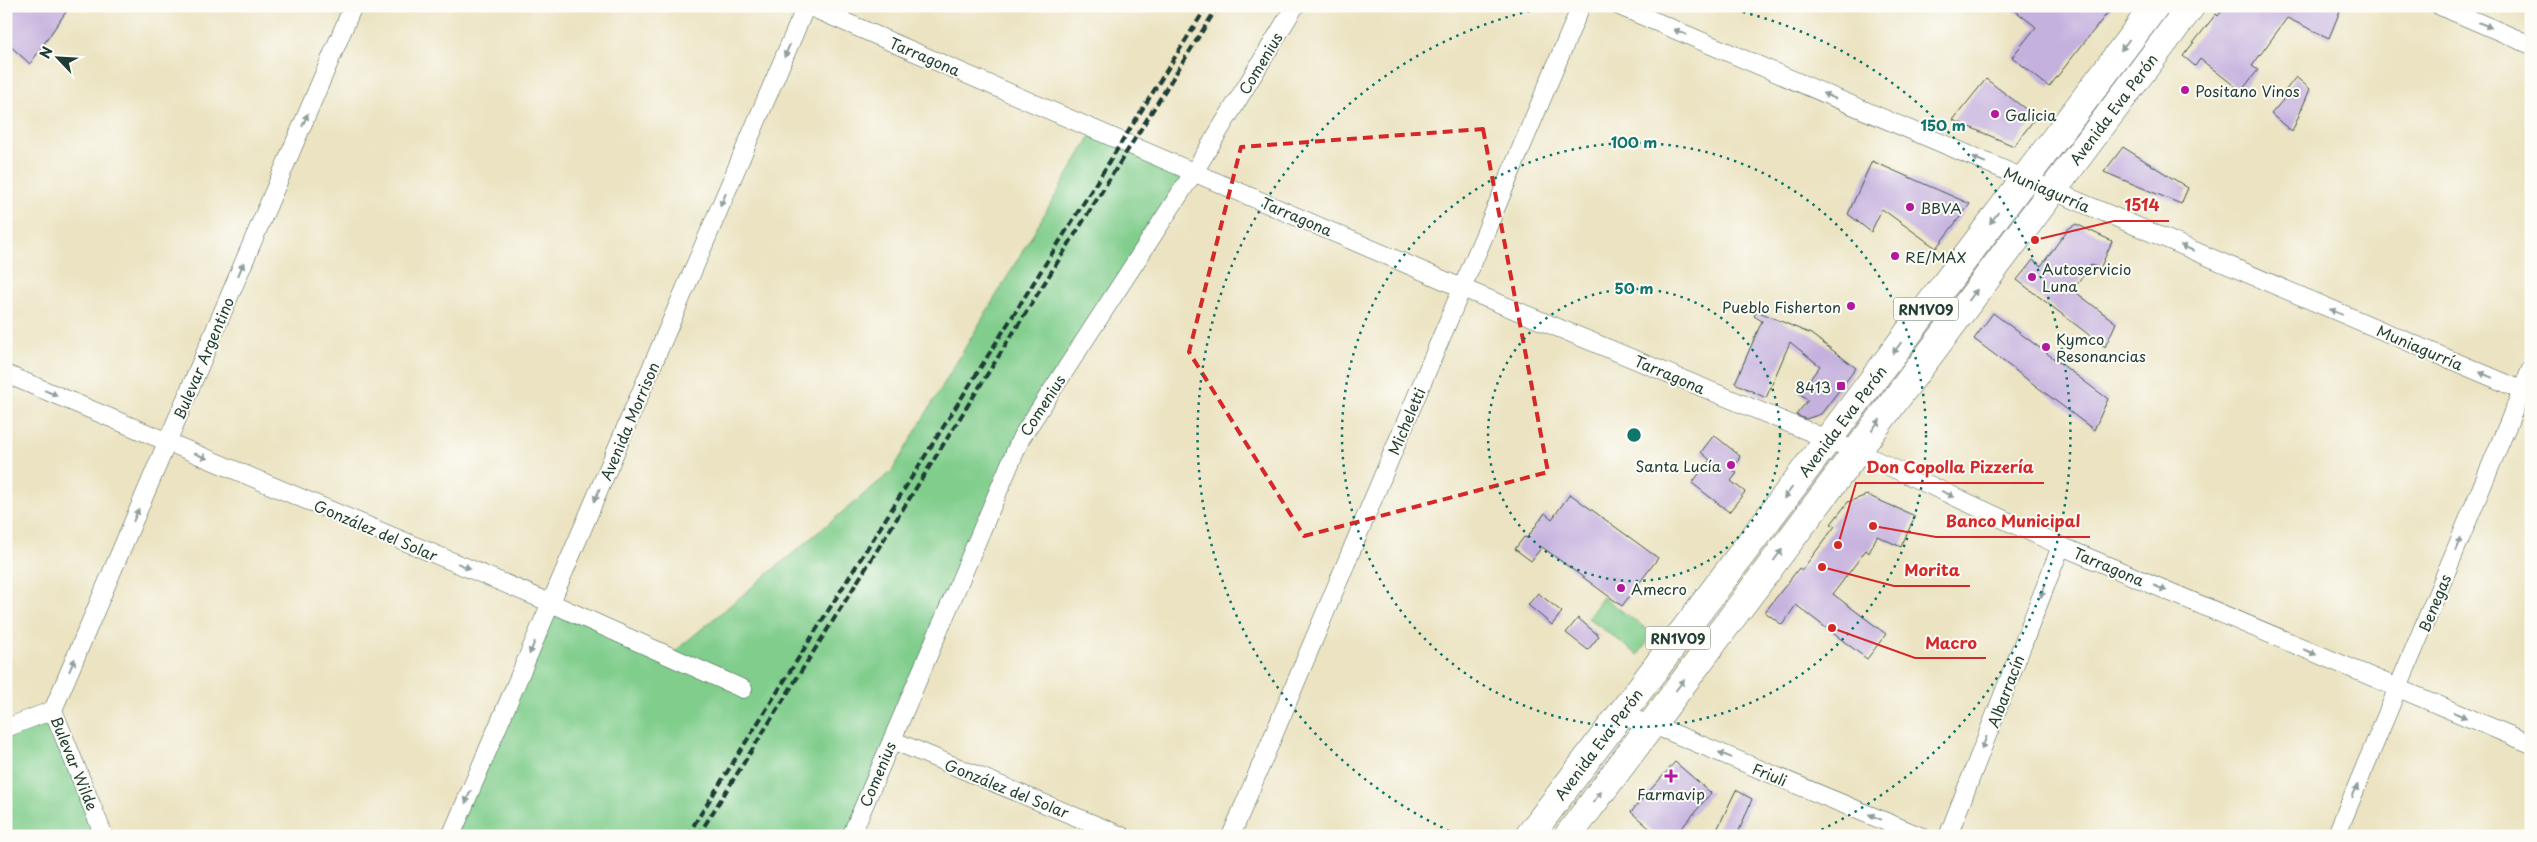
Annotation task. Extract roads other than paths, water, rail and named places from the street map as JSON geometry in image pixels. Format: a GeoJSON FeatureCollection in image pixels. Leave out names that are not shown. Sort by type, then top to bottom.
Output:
{"type":"FeatureCollection","features":[{"type":"Feature","properties":{"kind":"main road","name":"Avenida Eva Perón"},"geometry":{"type":"LineString","coordinates":[[1529,836],[2155,6]]}},
{"type":"Feature","properties":{"kind":"main road","name":"Avenida Eva Perón"},"geometry":{"type":"LineString","coordinates":[[1568,836],[2191,6]]}},
{"type":"Feature","properties":{"kind":"street","name":"Bulevar Argentino"},"geometry":{"type":"LineString","coordinates":[[53,710],[353,6]]}},
{"type":"Feature","properties":{"kind":"street","name":"Tarragona"},"geometry":{"type":"LineString","coordinates":[[807,6],[1462,288],[1856,452],[2061,546],[2531,744]]}},
{"type":"Feature","properties":{"kind":"street","name":"Avenida Morrison"},"geometry":{"type":"LineString","coordinates":[[451,836],[807,6]]}},
{"type":"Feature","properties":{"kind":"street","name":"Comenius"},"geometry":{"type":"LineString","coordinates":[[851,836],[1021,438],[1194,172],[1295,6]]}},
{"type":"Feature","properties":{"kind":"street","name":"Micheletti"},"geometry":{"type":"LineString","coordinates":[[1232,836],[1581,6]]}},
{"type":"Feature","properties":{"kind":"street","name":"Muniagurría"},"geometry":{"type":"LineString","coordinates":[[1619,6],[2526,392]]}},
{"type":"Feature","properties":{"kind":"street"},"geometry":{"type":"LineString","coordinates":[[2440,6],[2531,45]]}},
{"type":"Feature","properties":{"kind":"street","name":"Benegas"},"geometry":{"type":"LineString","coordinates":[[2336,836],[2526,392],[2531,369]]}},
{"type":"Feature","properties":{"kind":"street","name":"González del Solar"},"geometry":{"type":"LineString","coordinates":[[6,374],[551,603],[743,689]]}},
{"type":"Feature","properties":{"kind":"street","name":"Albarracín"},"geometry":{"type":"LineString","coordinates":[[1948,836],[2061,546]]}},
{"type":"Feature","properties":{"kind":"street","name":"Bulevar Wilde"},"geometry":{"type":"LineString","coordinates":[[6,728],[53,710],[104,836]]}},
{"type":"Feature","properties":{"kind":"street","name":"Friuli"},"geometry":{"type":"LineString","coordinates":[[1620,716],[1651,724],[1920,836]]}},
{"type":"Feature","properties":{"kind":"street","name":"González del Solar"},"geometry":{"type":"LineString","coordinates":[[892,740],[1122,836]]}},
{"type":"Feature","properties":{"kind":"railway"},"geometry":{"type":"LineString","coordinates":[[687,836],[1207,6]]}},
{"type":"Feature","properties":{"kind":"railway"},"geometry":{"type":"LineString","coordinates":[[698,836],[1218,6]]}},
{"type":"Feature","properties":{"kind":"place","name":"Positano Vinos"},"geometry":{"type":"Point","coordinates":[2185,90]}},
{"type":"Feature","properties":{"kind":"place","name":"Galicia"},"geometry":{"type":"Point","coordinates":[1995,114]}},
{"type":"Feature","properties":{"kind":"place","name":"BBVA"},"geometry":{"type":"Point","coordinates":[1910,207]}},
{"type":"Feature","properties":{"kind":"place","name":"1514"},"geometry":{"type":"Point","coordinates":[2035,240]}},
{"type":"Feature","properties":{"kind":"place","name":"RE/MAX"},"geometry":{"type":"Point","coordinates":[1895,256]}},
{"type":"Feature","properties":{"kind":"place","name":"Autoservicio Luna"},"geometry":{"type":"Point","coordinates":[2032,277]}},
{"type":"Feature","properties":{"kind":"place","name":"Pueblo Fisherton"},"geometry":{"type":"Point","coordinates":[1851,306]}},
{"type":"Feature","properties":{"kind":"place","name":"Kymco Resonancias"},"geometry":{"type":"Point","coordinates":[2046,347]}},
{"type":"Feature","properties":{"kind":"place","name":"8413"},"geometry":{"type":"Point","coordinates":[1841,386]}},
{"type":"Feature","properties":{"kind":"place","name":"Santa Lucía"},"geometry":{"type":"Point","coordinates":[1731,465]}},
{"type":"Feature","properties":{"kind":"place","name":"Banco Municipal"},"geometry":{"type":"Point","coordinates":[1873,526]}},
{"type":"Feature","properties":{"kind":"place","name":"Don Copolla Pizzería"},"geometry":{"type":"Point","coordinates":[1838,545]}},
{"type":"Feature","properties":{"kind":"place","name":"Morita"},"geometry":{"type":"Point","coordinates":[1822,567]}},
{"type":"Feature","properties":{"kind":"place","name":"Amecro"},"geometry":{"type":"Point","coordinates":[1621,588]}},
{"type":"Feature","properties":{"kind":"place","name":"Macro"},"geometry":{"type":"Point","coordinates":[1832,628]}},
{"type":"Feature","properties":{"kind":"place","name":"Farmavip"},"geometry":{"type":"Point","coordinates":[1671,776]}}]}
